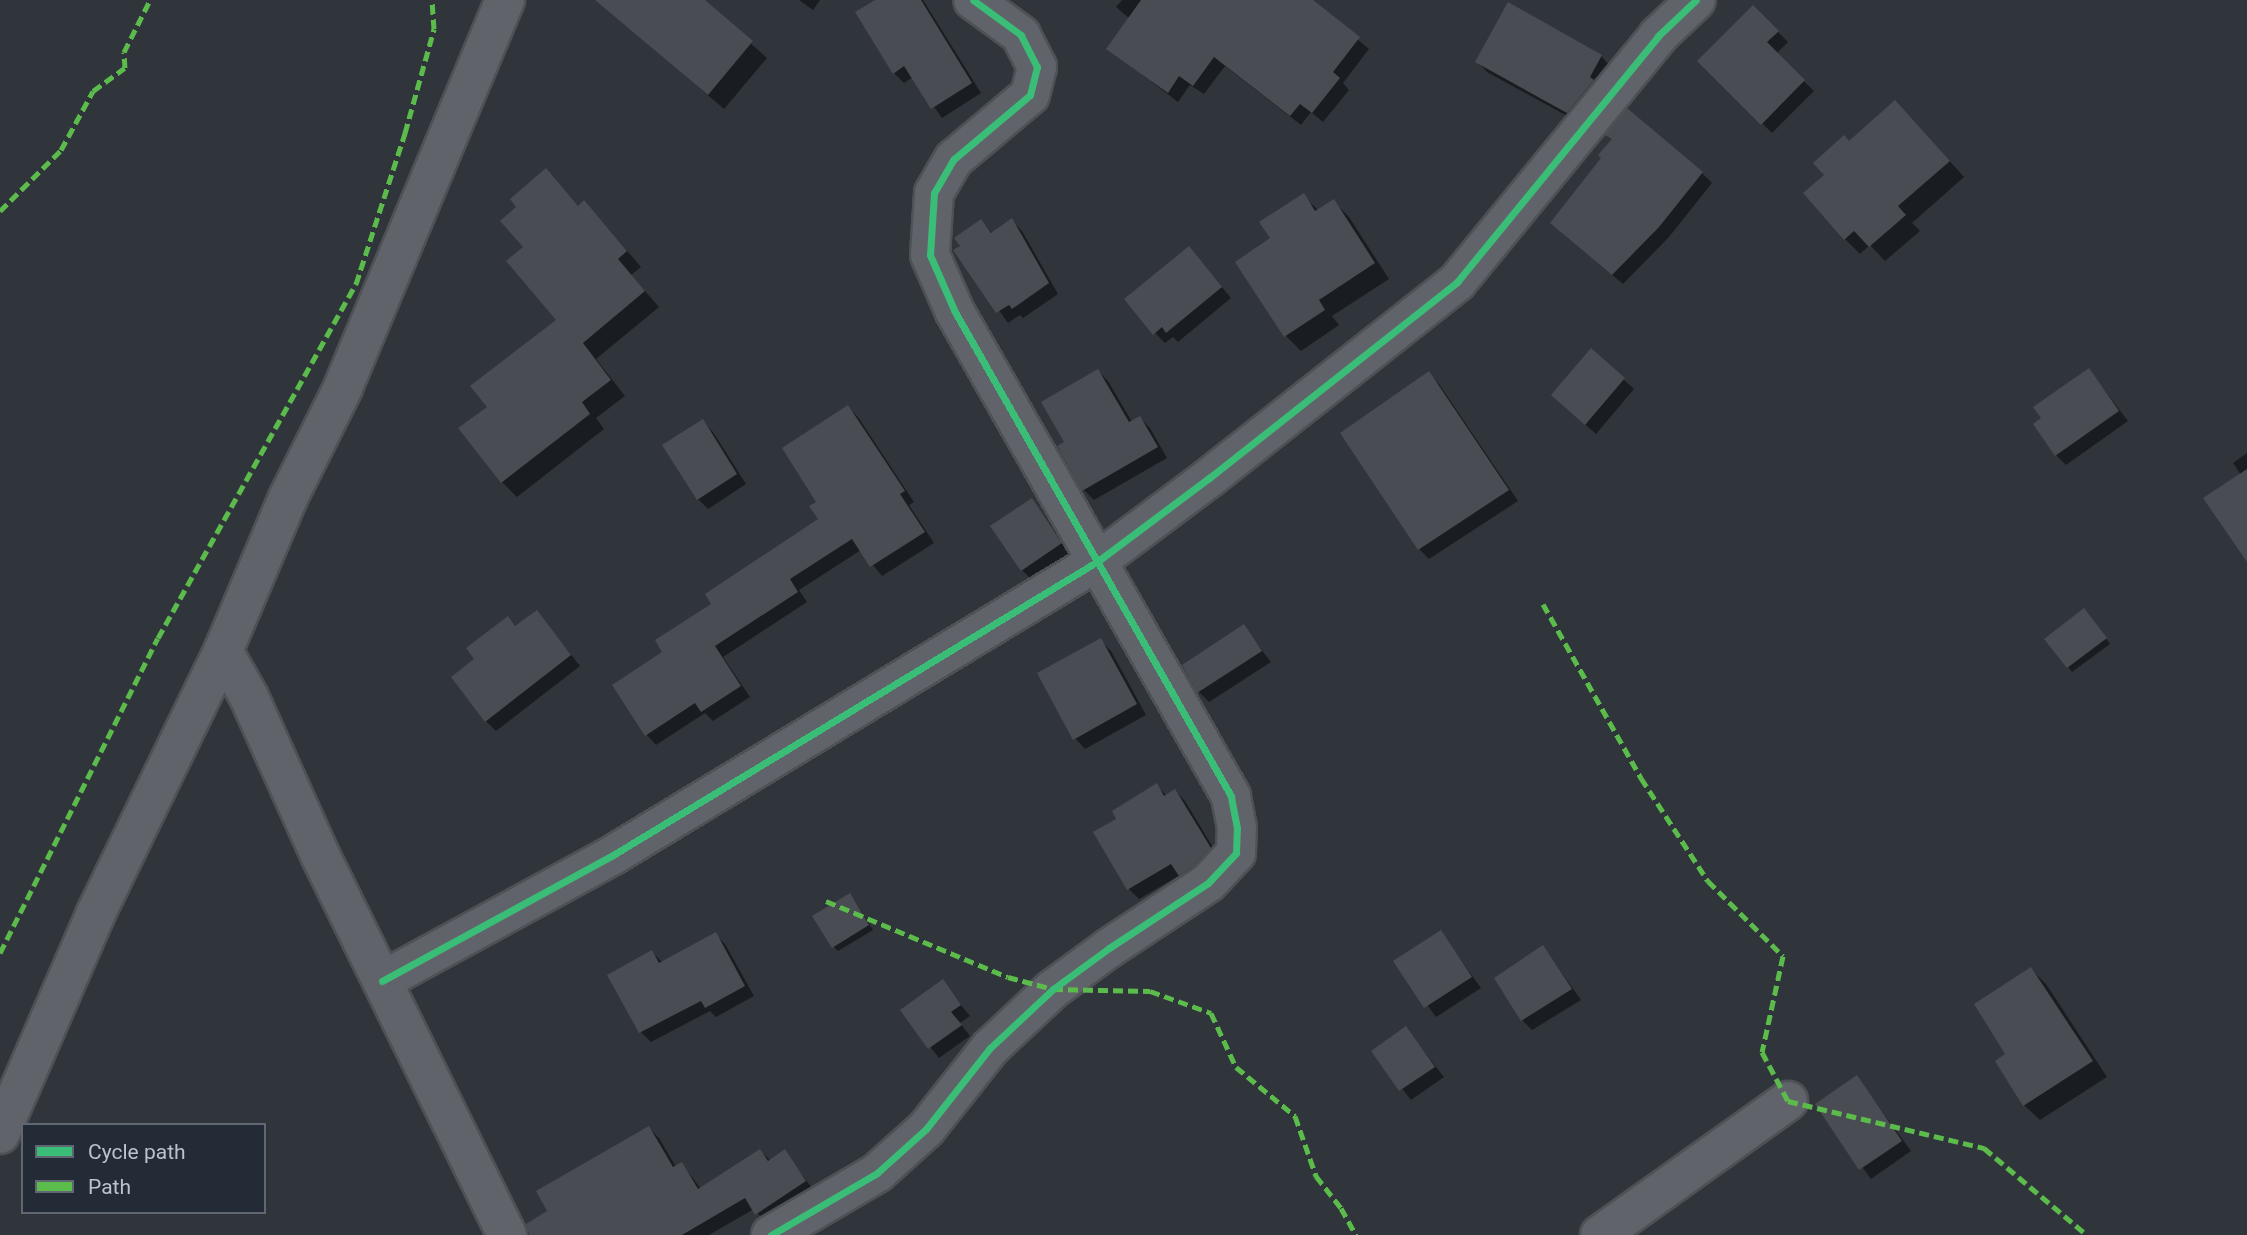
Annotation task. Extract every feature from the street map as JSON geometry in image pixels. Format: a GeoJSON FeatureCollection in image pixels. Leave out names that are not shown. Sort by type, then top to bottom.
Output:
{"type":"FeatureCollection","features":[{"type":"Feature","properties":{"kind":"street"},"geometry":{"type":"LineString","coordinates":[[0,1134],[95,915],[223,651],[288,498],[343,388],[505,0]]}},
{"type":"Feature","properties":{"kind":"street"},"geometry":{"type":"LineString","coordinates":[[771,1235],[877,1173],[926,1129],[990,1048],[1053,989],[1109,948],[1208,883],[1236,853],[1237,828],[1231,796],[955,312],[930,255],[930,220],[934,193],[954,159],[1030,95],[1037,67],[1021,35],[973,0]]}},
{"type":"Feature","properties":{"kind":"street"},"geometry":{"type":"LineString","coordinates":[[382,981],[613,855],[1098,561],[1209,478],[1457,282],[1658,36],[1696,0]]}},
{"type":"Feature","properties":{"kind":"street"},"geometry":{"type":"LineString","coordinates":[[223,651],[249,697],[278,767],[507,1235]]}},
{"type":"Feature","properties":{"kind":"street"},"geometry":{"type":"LineString","coordinates":[[1600,1235],[1788,1101]]}},
{"type":"Feature","properties":{"kind":"building"},"geometry":{"type":"Polygon","coordinates":[[[595,0],[705,0],[753,41],[708,95],[595,0]]]}},
{"type":"Feature","properties":{"kind":"building"},"geometry":{"type":"Polygon","coordinates":[[[875,0],[921,0],[972,83],[931,109],[904,66],[893,74],[855,12],[875,0]]]}},
{"type":"Feature","properties":{"kind":"building"},"geometry":{"type":"Polygon","coordinates":[[[1141,0],[1313,0],[1360,37],[1333,72],[1340,78],[1312,113],[1300,104],[1290,116],[1214,57],[1193,86],[1179,76],[1168,93],[1106,49],[1141,0]]]}},
{"type":"Feature","properties":{"kind":"building"},"geometry":{"type":"Polygon","coordinates":[[[1508,2],[1602,55],[1590,77],[1594,80],[1567,113],[1475,62],[1508,2]]]}},
{"type":"Feature","properties":{"kind":"building"},"geometry":{"type":"Polygon","coordinates":[[[1753,5],[1779,31],[1767,42],[1805,80],[1761,125],[1697,61],[1753,5]]]}},
{"type":"Feature","properties":{"kind":"building"},"geometry":{"type":"Polygon","coordinates":[[[1895,100],[1950,161],[1898,206],[1906,215],[1869,247],[1854,231],[1844,240],[1803,193],[1824,175],[1813,163],[1844,135],[1849,141],[1895,100]]]}},
{"type":"Feature","properties":{"kind":"building"},"geometry":{"type":"Polygon","coordinates":[[[1627,108],[1703,172],[1659,227],[1612,275],[1550,223],[1601,158],[1598,155],[1612,139],[1605,135],[1627,108]]]}},
{"type":"Feature","properties":{"kind":"building"},"geometry":{"type":"Polygon","coordinates":[[[546,168],[578,206],[584,200],[627,251],[618,259],[645,291],[583,343],[611,380],[582,402],[590,414],[501,483],[458,428],[487,407],[470,386],[556,320],[506,261],[523,247],[500,221],[516,207],[510,199],[546,168]]]}},
{"type":"Feature","properties":{"kind":"building"},"geometry":{"type":"Polygon","coordinates":[[[1304,193],[1315,211],[1334,199],[1375,263],[1319,300],[1325,310],[1284,337],[1235,262],[1270,238],[1259,222],[1304,193]]]}},
{"type":"Feature","properties":{"kind":"building"},"geometry":{"type":"Polygon","coordinates":[[[1012,218],[1049,283],[1012,309],[1009,305],[996,313],[953,250],[960,246],[954,238],[981,219],[991,233],[1012,218]]]}},
{"type":"Feature","properties":{"kind":"building"},"geometry":{"type":"Polygon","coordinates":[[[1189,246],[1222,287],[1166,333],[1162,327],[1153,335],[1124,299],[1189,246]]]}},
{"type":"Feature","properties":{"kind":"building"},"geometry":{"type":"Polygon","coordinates":[[[1591,348],[1625,378],[1585,425],[1551,395],[1591,348]]]}},
{"type":"Feature","properties":{"kind":"building"},"geometry":{"type":"Polygon","coordinates":[[[2089,368],[2119,411],[2055,456],[2033,424],[2041,418],[2033,407],[2089,368]]]}},
{"type":"Feature","properties":{"kind":"building"},"geometry":{"type":"Polygon","coordinates":[[[1098,369],[1129,422],[1140,416],[1158,447],[1082,491],[1057,446],[1064,442],[1041,402],[1098,369]]]}},
{"type":"Feature","properties":{"kind":"building"},"geometry":{"type":"Polygon","coordinates":[[[1429,371],[1509,490],[1418,550],[1340,433],[1429,371]]]}},
{"type":"Feature","properties":{"kind":"building"},"geometry":{"type":"Polygon","coordinates":[[[848,405],[905,491],[900,494],[925,532],[870,567],[852,539],[790,579],[798,592],[715,646],[741,686],[701,712],[695,703],[645,736],[612,685],[662,652],[655,640],[711,604],[705,594],[818,519],[809,506],[816,502],[782,448],[848,405]]]}},
{"type":"Feature","properties":{"kind":"building"},"geometry":{"type":"Polygon","coordinates":[[[703,419],[737,474],[697,500],[662,445],[703,419]]]}},
{"type":"Feature","properties":{"kind":"building"},"geometry":{"type":"Polygon","coordinates":[[[2247,469],[2247,562],[2203,498],[2247,469]]]}},
{"type":"Feature","properties":{"kind":"building"},"geometry":{"type":"Polygon","coordinates":[[[1032,498],[1062,543],[1021,571],[990,526],[1032,498]]]}},
{"type":"Feature","properties":{"kind":"building"},"geometry":{"type":"Polygon","coordinates":[[[2084,608],[2107,638],[2067,668],[2044,639],[2084,608]]]}},
{"type":"Feature","properties":{"kind":"building"},"geometry":{"type":"Polygon","coordinates":[[[537,610],[571,655],[485,722],[451,677],[474,659],[466,648],[508,616],[515,626],[537,610]]]}},
{"type":"Feature","properties":{"kind":"building"},"geometry":{"type":"Polygon","coordinates":[[[1244,624],[1262,651],[1197,693],[1182,665],[1244,624]]]}},
{"type":"Feature","properties":{"kind":"building"},"geometry":{"type":"Polygon","coordinates":[[[1101,638],[1137,704],[1073,740],[1037,673],[1101,638]]]}},
{"type":"Feature","properties":{"kind":"building"},"geometry":{"type":"Polygon","coordinates":[[[1157,783],[1164,796],[1175,789],[1211,848],[1194,866],[1179,876],[1171,864],[1127,890],[1093,832],[1116,819],[1112,811],[1157,783]]]}},
{"type":"Feature","properties":{"kind":"building"},"geometry":{"type":"Polygon","coordinates":[[[850,893],[869,925],[832,948],[812,916],[850,893]]]}},
{"type":"Feature","properties":{"kind":"building"},"geometry":{"type":"Polygon","coordinates":[[[1441,930],[1472,977],[1424,1008],[1393,961],[1441,930]]]}},
{"type":"Feature","properties":{"kind":"building"},"geometry":{"type":"Polygon","coordinates":[[[716,932],[745,986],[705,1008],[701,1001],[639,1033],[607,975],[652,950],[659,963],[716,932]]]}},
{"type":"Feature","properties":{"kind":"building"},"geometry":{"type":"Polygon","coordinates":[[[1543,945],[1572,989],[1521,1021],[1494,978],[1543,945]]]}},
{"type":"Feature","properties":{"kind":"building"},"geometry":{"type":"Polygon","coordinates":[[[2031,967],[2093,1061],[2023,1106],[1995,1061],[2005,1054],[1974,1004],[2031,967]]]}},
{"type":"Feature","properties":{"kind":"building"},"geometry":{"type":"Polygon","coordinates":[[[943,979],[961,1005],[951,1012],[962,1025],[928,1049],[900,1010],[943,979]]]}},
{"type":"Feature","properties":{"kind":"building"},"geometry":{"type":"Polygon","coordinates":[[[1406,1026],[1435,1067],[1399,1091],[1371,1051],[1406,1026]]]}},
{"type":"Feature","properties":{"kind":"building"},"geometry":{"type":"Polygon","coordinates":[[[1857,1075],[1902,1141],[1859,1170],[1815,1104],[1857,1075]]]}},
{"type":"Feature","properties":{"kind":"building"},"geometry":{"type":"Polygon","coordinates":[[[649,1126],[673,1167],[682,1162],[698,1189],[760,1149],[768,1161],[785,1149],[806,1181],[755,1215],[745,1198],[682,1235],[529,1235],[526,1224],[547,1211],[536,1191],[649,1126]]]}},
{"type":"Feature","properties":{"kind":"marked path"},"geometry":{"type":"LineString","coordinates":[[0,211],[61,150],[93,91],[125,68],[124,52],[150,0]]}},
{"type":"Feature","properties":{"kind":"marked path"},"geometry":{"type":"LineString","coordinates":[[0,953],[158,638],[356,284],[405,133],[434,29],[432,0]]}},
{"type":"Feature","properties":{"kind":"marked path"},"geometry":{"type":"LineString","coordinates":[[1543,604],[1641,778],[1708,881],[1783,956],[1762,1052],[1788,1101],[1984,1148],[2087,1235]]}},
{"type":"Feature","properties":{"kind":"marked path"},"geometry":{"type":"LineString","coordinates":[[826,901],[1008,977],[1053,989],[1150,991],[1211,1013],[1236,1067],[1295,1116],[1316,1176],[1341,1208],[1356,1235]]}},
{"type":"Feature","properties":{"kind":"cycle path"},"geometry":{"type":"LineString","coordinates":[[771,1235],[877,1173],[926,1129],[990,1048],[1053,989],[1109,948],[1208,883],[1236,853],[1237,828],[1231,796],[955,312],[930,255],[934,193],[954,159],[1030,95],[1037,67],[1021,35],[973,0]]}},
{"type":"Feature","properties":{"kind":"cycle path"},"geometry":{"type":"LineString","coordinates":[[382,981],[613,855],[1098,561],[1209,478],[1457,282],[1658,36],[1696,0]]}}]}
